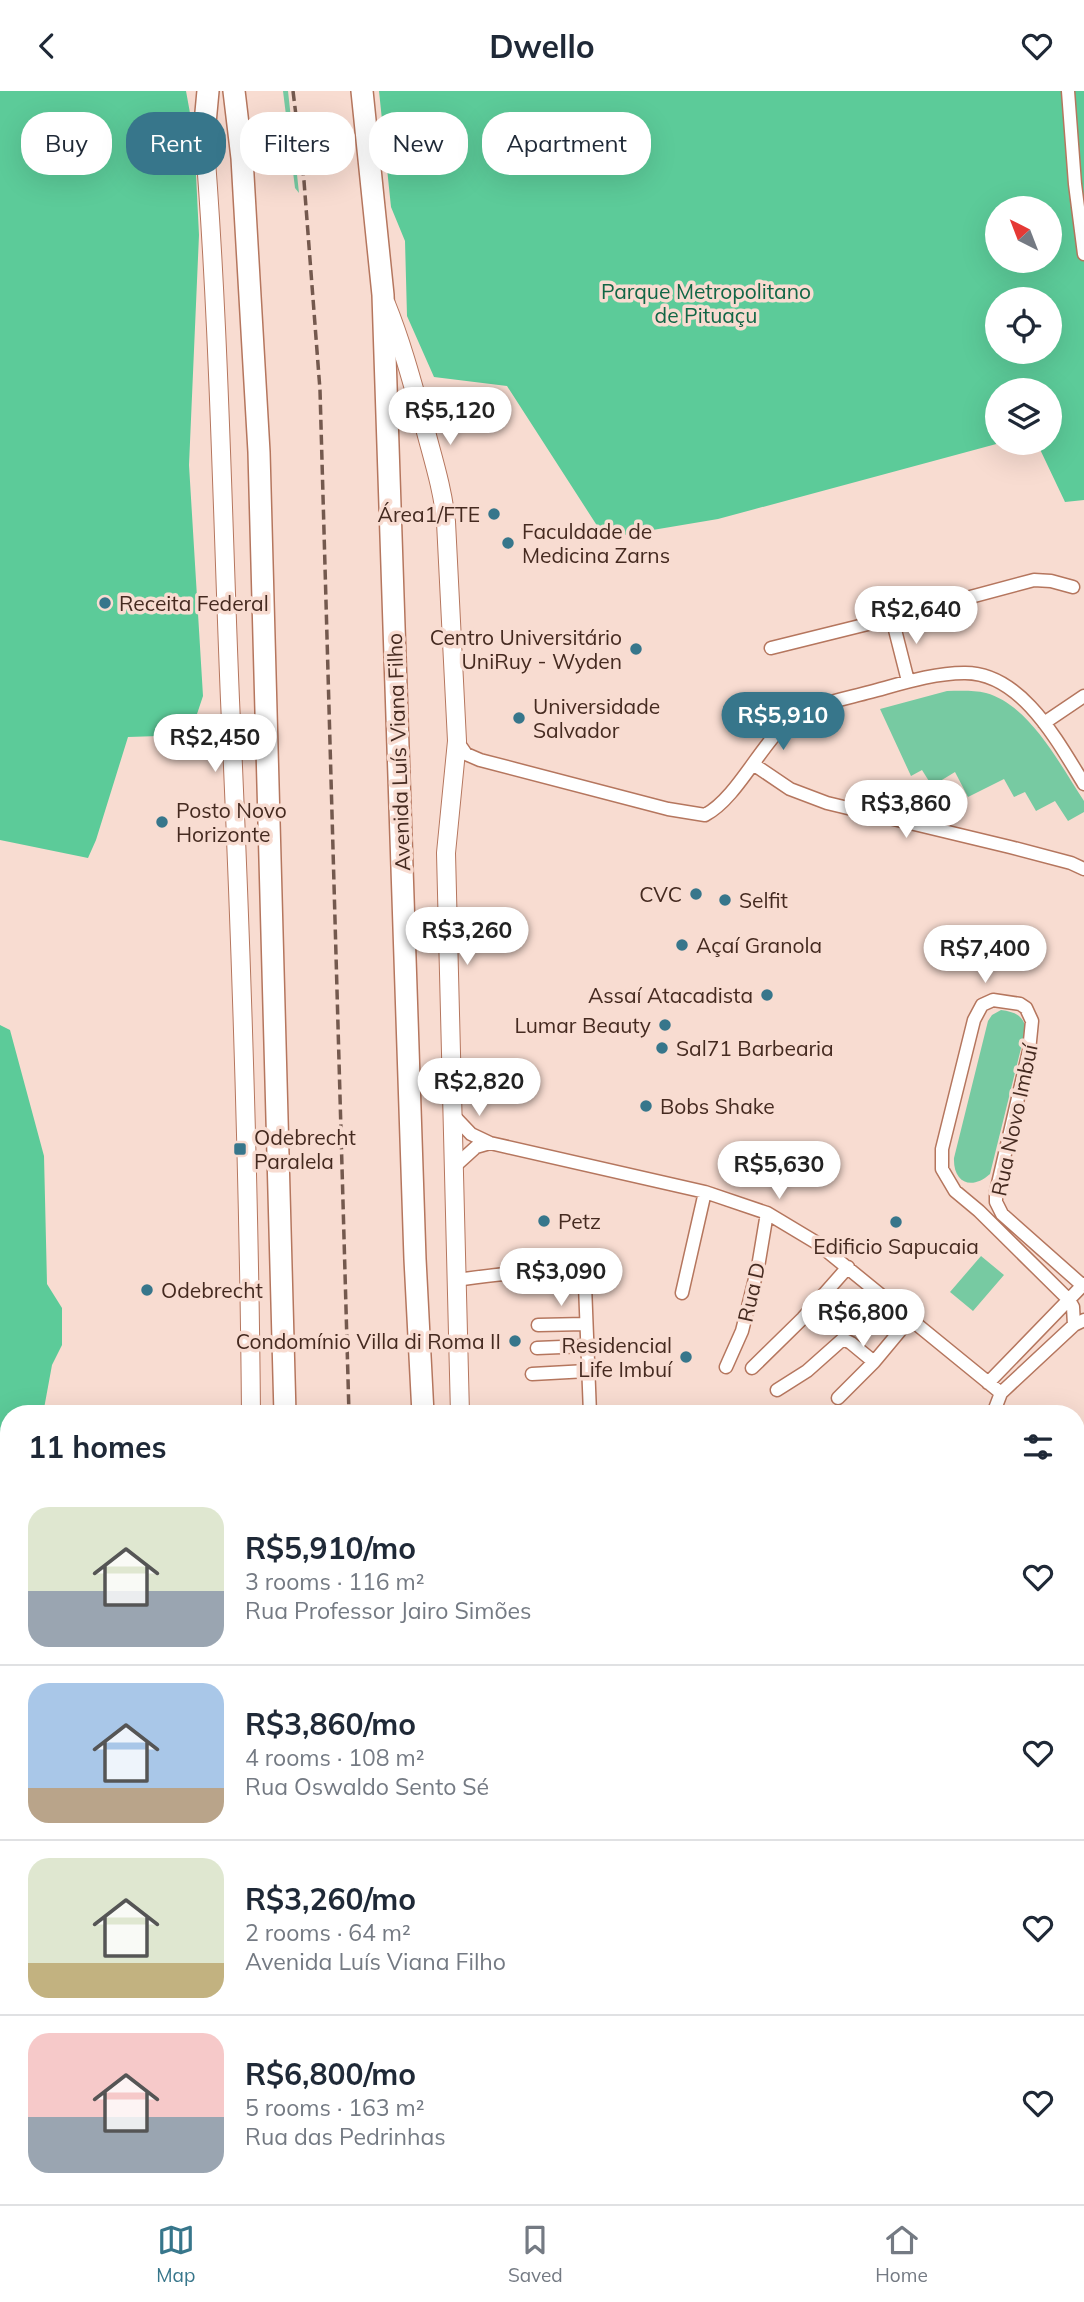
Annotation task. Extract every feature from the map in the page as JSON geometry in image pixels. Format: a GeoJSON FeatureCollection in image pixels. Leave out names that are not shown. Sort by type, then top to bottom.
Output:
{"type":"FeatureCollection","features":[{"type":"Feature","properties":{"kind":"highway"},"geometry":{"type":"LineString","coordinates":[[206,112],[208,91]]}},
{"type":"Feature","properties":{"kind":"highway"},"geometry":{"type":"LineString","coordinates":[[234,91],[242,158],[259,452],[285,1405]]}},
{"type":"Feature","properties":{"kind":"highway","name":"Avenida Luís Viana Filho"},"geometry":{"type":"LineString","coordinates":[[362,91],[383,295],[413,1204],[423,1405]]}},
{"type":"Feature","properties":{"kind":"main road"},"geometry":{"type":"LineString","coordinates":[[200,91],[202,112]]}},
{"type":"Feature","properties":{"kind":"main road"},"geometry":{"type":"LineString","coordinates":[[206,175],[223,493],[239,884],[251,1405]]}},
{"type":"Feature","properties":{"kind":"main road","name":"Avenida Luís Viana Filho"},"geometry":{"type":"LineString","coordinates":[[383,295],[401,341],[446,513],[457,741],[446,853],[460,1405]]}},
{"type":"Feature","properties":{"kind":"street"},"geometry":{"type":"LineString","coordinates":[[1068,91],[1075,184],[1084,254]]}},
{"type":"Feature","properties":{"kind":"street"},"geometry":{"type":"LineString","coordinates":[[771,648],[1034,580],[1073,587]]}},
{"type":"Feature","properties":{"kind":"street"},"geometry":{"type":"LineString","coordinates":[[892,618],[908,681]]}},
{"type":"Feature","properties":{"kind":"street"},"geometry":{"type":"LineString","coordinates":[[457,741],[466,754],[480,760],[701,815],[717,807],[784,725],[798,715],[815,707],[908,681],[966,673],[989,678],[1012,690],[1031,705],[1084,784]]}},
{"type":"Feature","properties":{"kind":"street"},"geometry":{"type":"LineString","coordinates":[[1044,723],[1084,696]]}},
{"type":"Feature","properties":{"kind":"street"},"geometry":{"type":"LineString","coordinates":[[453,776],[480,760]]}},
{"type":"Feature","properties":{"kind":"street"},"geometry":{"type":"LineString","coordinates":[[753,764],[790,789],[827,803],[1071,863],[1084,869]]}},
{"type":"Feature","properties":{"kind":"street","name":"Rua Novo Imbuí"},"geometry":{"type":"LineString","coordinates":[[1069,1300],[979,1211],[955,1191],[942,1169],[942,1149],[974,1020],[982,1006],[993,1000],[1020,1004],[1026,1008],[1032,1021],[1029,1051],[996,1192],[996,1202],[1002,1214],[1083,1285]]}},
{"type":"Feature","properties":{"kind":"street"},"geometry":{"type":"LineString","coordinates":[[452,1114],[471,1134],[490,1143],[705,1192],[767,1213],[791,1226],[848,1267],[909,1320],[1001,1393]]}},
{"type":"Feature","properties":{"kind":"street"},"geometry":{"type":"LineString","coordinates":[[454,1167],[476,1147],[490,1143]]}},
{"type":"Feature","properties":{"kind":"street"},"geometry":{"type":"LineString","coordinates":[[682,1293],[705,1192]]}},
{"type":"Feature","properties":{"kind":"street","name":"Rua D"},"geometry":{"type":"LineString","coordinates":[[726,1367],[742,1331],[767,1213]]}},
{"type":"Feature","properties":{"kind":"street"},"geometry":{"type":"LineString","coordinates":[[1031,1262],[1042,1250]]}},
{"type":"Feature","properties":{"kind":"street"},"geometry":{"type":"LineString","coordinates":[[752,1368],[803,1318],[848,1267]]}},
{"type":"Feature","properties":{"kind":"street"},"geometry":{"type":"LineString","coordinates":[[456,1280],[570,1272],[577,1273],[584,1279],[589,1405]]}},
{"type":"Feature","properties":{"kind":"street"},"geometry":{"type":"LineString","coordinates":[[988,1383],[1083,1285]]}},
{"type":"Feature","properties":{"kind":"street"},"geometry":{"type":"LineString","coordinates":[[996,1405],[1001,1393],[1079,1322],[1069,1300]]}},
{"type":"Feature","properties":{"kind":"street"},"geometry":{"type":"LineString","coordinates":[[838,1398],[909,1320]]}},
{"type":"Feature","properties":{"kind":"street"},"geometry":{"type":"LineString","coordinates":[[538,1325],[585,1324]]}},
{"type":"Feature","properties":{"kind":"street"},"geometry":{"type":"LineString","coordinates":[[777,1390],[807,1371],[843,1339],[874,1361]]}},
{"type":"Feature","properties":{"kind":"street"},"geometry":{"type":"LineString","coordinates":[[537,1348],[586,1346]]}},
{"type":"Feature","properties":{"kind":"street"},"geometry":{"type":"LineString","coordinates":[[532,1374],[587,1371]]}},
{"type":"Feature","properties":{"kind":"green space"},"geometry":{"type":"Polygon","coordinates":[[[0,91],[186,91],[190,112],[126,112],[126,175],[196,175],[199,235],[189,465],[203,696],[190,735],[128,737],[88,858],[0,840],[0,91]]]}},
{"type":"Feature","properties":{"kind":"green space"},"geometry":{"type":"Polygon","coordinates":[[[283,91],[288,91],[290,112],[286,112],[283,91]]]}},
{"type":"Feature","properties":{"kind":"green space","name":"Parque Metropolitano de Pituaçu"},"geometry":{"type":"Polygon","coordinates":[[[379,91],[1084,91],[1084,500],[1065,502],[1043,455],[1062,455],[1062,378],[985,378],[985,447],[718,519],[605,538],[507,386],[434,377],[407,316],[405,241],[391,207],[388,175],[468,175],[468,112],[381,112],[379,91]]]}},
{"type":"Feature","properties":{"kind":"green space"},"geometry":{"type":"Polygon","coordinates":[[[293,175],[297,175],[299,193],[295,188],[293,175]]]}},
{"type":"Feature","properties":{"kind":"green space"},"geometry":{"type":"Polygon","coordinates":[[[947,691],[986,693],[1016,710],[1054,754],[1084,801],[1084,812],[1068,821],[1055,801],[1036,811],[1025,792],[1014,797],[1004,779],[968,797],[955,772],[932,786],[922,770],[911,776],[880,709],[947,691]]]}},
{"type":"Feature","properties":{"kind":"green space"},"geometry":{"type":"Polygon","coordinates":[[[1001,1010],[1017,1014],[1026,1028],[990,1174],[970,1183],[960,1178],[954,1166],[954,1158],[988,1021],[1001,1010]]]}},
{"type":"Feature","properties":{"kind":"green space"},"geometry":{"type":"Polygon","coordinates":[[[0,1025],[10,1030],[44,1156],[47,1284],[62,1308],[62,1345],[52,1365],[45,1405],[0,1405],[0,1025]]]}},
{"type":"Feature","properties":{"kind":"green space"},"geometry":{"type":"Polygon","coordinates":[[[981,1256],[1004,1275],[973,1311],[950,1292],[981,1256]]]}},
{"type":"Feature","properties":{"kind":"railway"},"geometry":{"type":"LineString","coordinates":[[293,91],[304,181],[320,390],[349,1405]]}},
{"type":"Feature","properties":{"kind":"place","name":"Área1/FTE"},"geometry":{"type":"Point","coordinates":[494,514]}},
{"type":"Feature","properties":{"kind":"place","name":"Faculdade de Medicina Zarns"},"geometry":{"type":"Point","coordinates":[508,543]}},
{"type":"Feature","properties":{"kind":"place","name":"Receita Federal"},"geometry":{"type":"Point","coordinates":[105,603]}},
{"type":"Feature","properties":{"kind":"place","name":"Centro Universitário UniRuy - Wyden"},"geometry":{"type":"Point","coordinates":[636,649]}},
{"type":"Feature","properties":{"kind":"place","name":"Universidade Salvador"},"geometry":{"type":"Point","coordinates":[519,718]}},
{"type":"Feature","properties":{"kind":"place","name":"Posto Novo Horizonte"},"geometry":{"type":"Point","coordinates":[162,822]}},
{"type":"Feature","properties":{"kind":"place","name":"CVC"},"geometry":{"type":"Point","coordinates":[696,894]}},
{"type":"Feature","properties":{"kind":"place","name":"Selfit"},"geometry":{"type":"Point","coordinates":[725,900]}},
{"type":"Feature","properties":{"kind":"place","name":"Açaí Granola"},"geometry":{"type":"Point","coordinates":[682,945]}},
{"type":"Feature","properties":{"kind":"place","name":"Assaí Atacadista"},"geometry":{"type":"Point","coordinates":[767,995]}},
{"type":"Feature","properties":{"kind":"place","name":"Lumar Beauty"},"geometry":{"type":"Point","coordinates":[665,1025]}},
{"type":"Feature","properties":{"kind":"place","name":"Sal71 Barbearia"},"geometry":{"type":"Point","coordinates":[662,1048]}},
{"type":"Feature","properties":{"kind":"place","name":"Bobs Shake"},"geometry":{"type":"Point","coordinates":[646,1106]}},
{"type":"Feature","properties":{"kind":"place","name":"Odebrecht Paralela"},"geometry":{"type":"Point","coordinates":[240,1149]}},
{"type":"Feature","properties":{"kind":"place","name":"Petz"},"geometry":{"type":"Point","coordinates":[544,1221]}},
{"type":"Feature","properties":{"kind":"place","name":"Edificio Sapucaia"},"geometry":{"type":"Point","coordinates":[896,1222]}},
{"type":"Feature","properties":{"kind":"place","name":"Odebrecht"},"geometry":{"type":"Point","coordinates":[147,1290]}},
{"type":"Feature","properties":{"kind":"place","name":"Condomínio Villa di Roma II"},"geometry":{"type":"Point","coordinates":[515,1341]}},
{"type":"Feature","properties":{"kind":"place","name":"Residencial Life Imbuí"},"geometry":{"type":"Point","coordinates":[686,1357]}}]}
